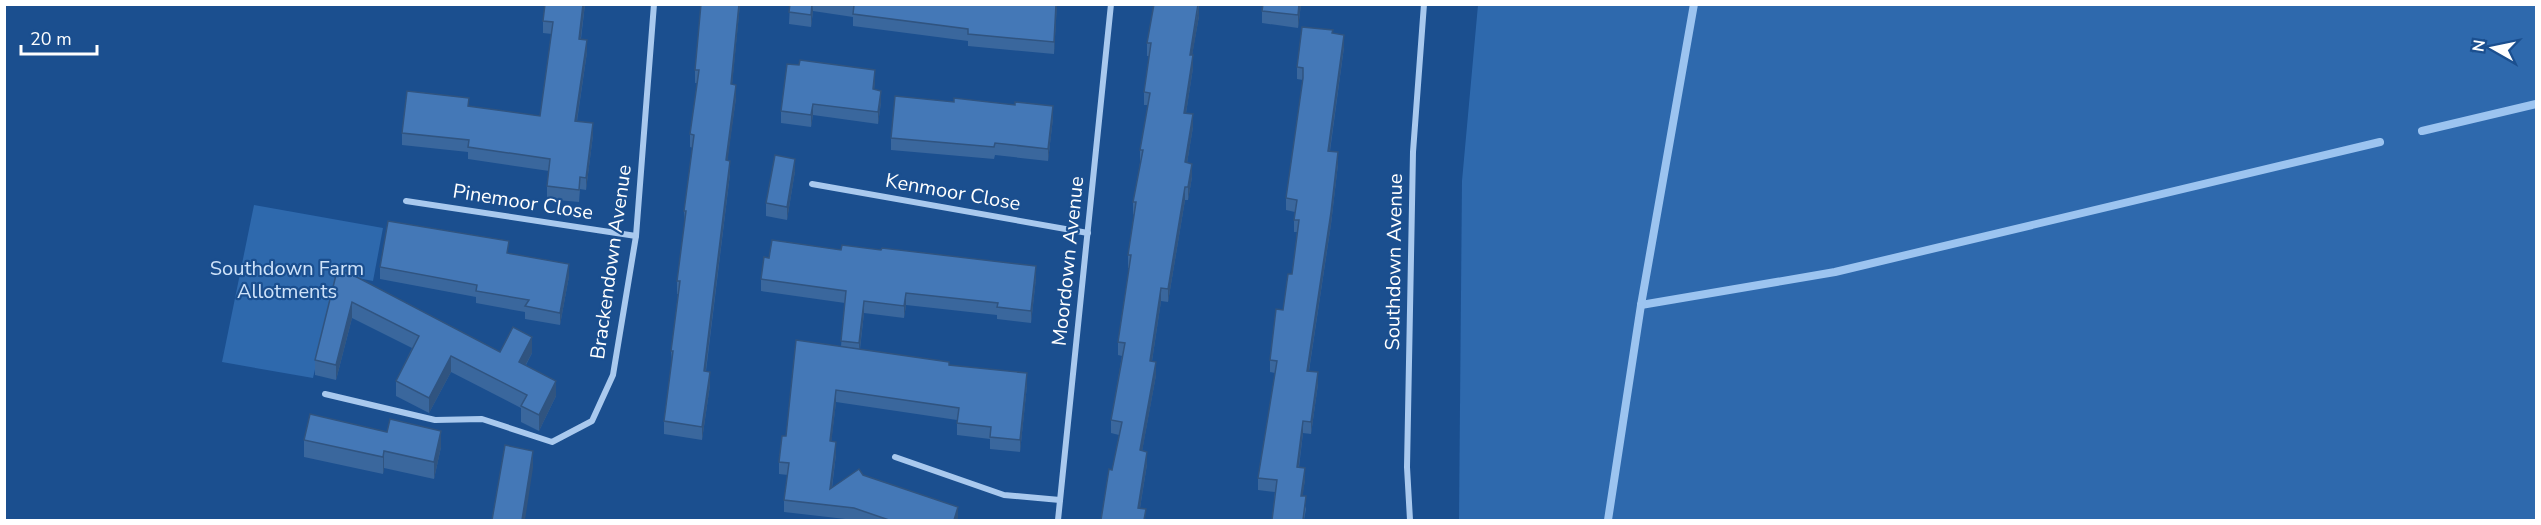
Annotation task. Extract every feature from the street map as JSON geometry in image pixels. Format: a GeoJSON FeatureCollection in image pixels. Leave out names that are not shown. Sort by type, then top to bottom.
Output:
{"type":"FeatureCollection","features":[{"type":"Feature","properties":{"kind":"street","name":"Brackendown Avenue"},"geometry":{"type":"LineString","coordinates":[[325,394],[435,420],[482,419],[552,442],[592,421],[613,375],[636,236],[654,4]]}},
{"type":"Feature","properties":{"kind":"street","name":"Moordown Avenue"},"geometry":{"type":"LineString","coordinates":[[1058,520],[1111,4]]}},
{"type":"Feature","properties":{"kind":"street","name":"Southdown Avenue"},"geometry":{"type":"LineString","coordinates":[[1410,520],[1407,467],[1413,152],[1424,4]]}},
{"type":"Feature","properties":{"kind":"street","name":"Kenmoor Close"},"geometry":{"type":"LineString","coordinates":[[812,184],[1088,233]]}},
{"type":"Feature","properties":{"kind":"street","name":"Pinemoor Close"},"geometry":{"type":"LineString","coordinates":[[406,201],[636,236]]}},
{"type":"Feature","properties":{"kind":"street"},"geometry":{"type":"LineString","coordinates":[[896,457],[1004,495],[1060,500]]}},
{"type":"Feature","properties":{"kind":"green space"},"geometry":{"type":"Polygon","coordinates":[[[1478,5],[2536,5],[2536,520],[1459,520],[1462,181],[1478,5]]]}},
{"type":"Feature","properties":{"kind":"green space","name":"Southdown Farm Allotments"},"geometry":{"type":"Polygon","coordinates":[[[254,205],[383,228],[373,281],[337,274],[313,378],[222,362],[254,205]]]}},
{"type":"Feature","properties":{"kind":"building"},"geometry":{"type":"Polygon","coordinates":[[[545,4],[583,4],[579,39],[587,40],[575,121],[593,123],[586,178],[580,177],[579,190],[547,186],[550,159],[468,147],[469,140],[402,133],[407,91],[469,98],[468,106],[540,116],[553,22],[543,21],[545,4]]]}},
{"type":"Feature","properties":{"kind":"building"},"geometry":{"type":"Polygon","coordinates":[[[701,4],[739,4],[731,84],[736,85],[726,160],[730,161],[704,371],[710,372],[702,427],[664,421],[680,281],[677,281],[686,211],[684,211],[694,135],[690,134],[699,70],[695,70],[701,4]]]}},
{"type":"Feature","properties":{"kind":"building"},"geometry":{"type":"Polygon","coordinates":[[[790,4],[812,4],[811,15],[789,12],[790,4]]]}},
{"type":"Feature","properties":{"kind":"building"},"geometry":{"type":"Polygon","coordinates":[[[852,4],[1056,4],[1054,42],[968,34],[968,29],[853,14],[854,5],[852,4]]]}},
{"type":"Feature","properties":{"kind":"building"},"geometry":{"type":"Polygon","coordinates":[[[1154,4],[1198,4],[1184,113],[1193,114],[1185,162],[1192,164],[1188,187],[1185,187],[1168,289],[1161,288],[1150,361],[1156,362],[1140,450],[1147,452],[1138,508],[1146,509],[1144,520],[1101,520],[1109,469],[1112,470],[1122,422],[1111,420],[1125,343],[1118,342],[1131,255],[1128,255],[1136,202],[1133,202],[1143,150],[1140,150],[1150,93],[1144,92],[1151,43],[1147,43],[1154,4]]]}},
{"type":"Feature","properties":{"kind":"building"},"geometry":{"type":"Polygon","coordinates":[[[1263,4],[1299,4],[1298,15],[1262,11],[1263,4]]]}},
{"type":"Feature","properties":{"kind":"building"},"geometry":{"type":"Polygon","coordinates":[[[1302,27],[1333,30],[1332,33],[1344,35],[1328,151],[1338,152],[1307,371],[1318,372],[1311,422],[1303,421],[1297,467],[1305,468],[1301,496],[1306,496],[1303,520],[1272,520],[1277,480],[1258,478],[1277,361],[1270,360],[1276,309],[1283,310],[1288,274],[1292,274],[1299,220],[1294,220],[1297,200],[1286,198],[1303,78],[1303,68],[1297,67],[1302,27]]]}},
{"type":"Feature","properties":{"kind":"building"},"geometry":{"type":"Polygon","coordinates":[[[800,60],[875,70],[873,89],[881,91],[878,112],[813,104],[811,115],[781,111],[787,64],[799,65],[800,60]]]}},
{"type":"Feature","properties":{"kind":"building"},"geometry":{"type":"Polygon","coordinates":[[[895,96],[954,102],[954,98],[1015,105],[1015,102],[1053,106],[1048,149],[995,143],[994,147],[891,138],[895,96]]]}},
{"type":"Feature","properties":{"kind":"building"},"geometry":{"type":"Polygon","coordinates":[[[775,155],[795,159],[787,207],[766,203],[775,155]]]}},
{"type":"Feature","properties":{"kind":"building"},"geometry":{"type":"Polygon","coordinates":[[[388,221],[509,241],[507,253],[569,264],[560,313],[525,306],[529,300],[476,291],[477,285],[380,267],[388,221]]]}},
{"type":"Feature","properties":{"kind":"building"},"geometry":{"type":"Polygon","coordinates":[[[772,240],[841,250],[842,245],[881,250],[882,248],[1036,266],[1031,311],[997,307],[998,303],[906,293],[904,306],[864,301],[859,343],[841,341],[846,291],[761,279],[764,257],[769,258],[772,240]]]}},
{"type":"Feature","properties":{"kind":"building"},"geometry":{"type":"Polygon","coordinates":[[[337,271],[351,274],[500,352],[513,327],[532,337],[519,362],[556,381],[539,415],[521,406],[527,395],[451,356],[429,398],[396,381],[419,336],[352,302],[336,365],[315,360],[337,271]]]}},
{"type":"Feature","properties":{"kind":"building"},"geometry":{"type":"Polygon","coordinates":[[[796,340],[949,362],[949,365],[1027,373],[1020,440],[990,437],[991,427],[957,423],[959,408],[836,390],[830,441],[836,442],[830,489],[859,469],[863,475],[958,507],[954,520],[889,520],[854,508],[784,500],[789,463],[779,462],[782,436],[786,436],[796,340]]]}},
{"type":"Feature","properties":{"kind":"building"},"geometry":{"type":"Polygon","coordinates":[[[310,414],[387,432],[390,419],[441,431],[434,462],[384,451],[383,457],[304,440],[310,414]]]}},
{"type":"Feature","properties":{"kind":"building"},"geometry":{"type":"Polygon","coordinates":[[[505,445],[533,451],[522,520],[492,520],[505,445]]]}},
{"type":"Feature","properties":{"kind":"waterway"},"geometry":{"type":"LineString","coordinates":[[1608,520],[1641,305],[1694,4]]}},
{"type":"Feature","properties":{"kind":"waterway"},"geometry":{"type":"LineString","coordinates":[[2422,131],[2536,104]]}},
{"type":"Feature","properties":{"kind":"waterway"},"geometry":{"type":"LineString","coordinates":[[1641,305],[1835,272],[2380,142]]}}]}
